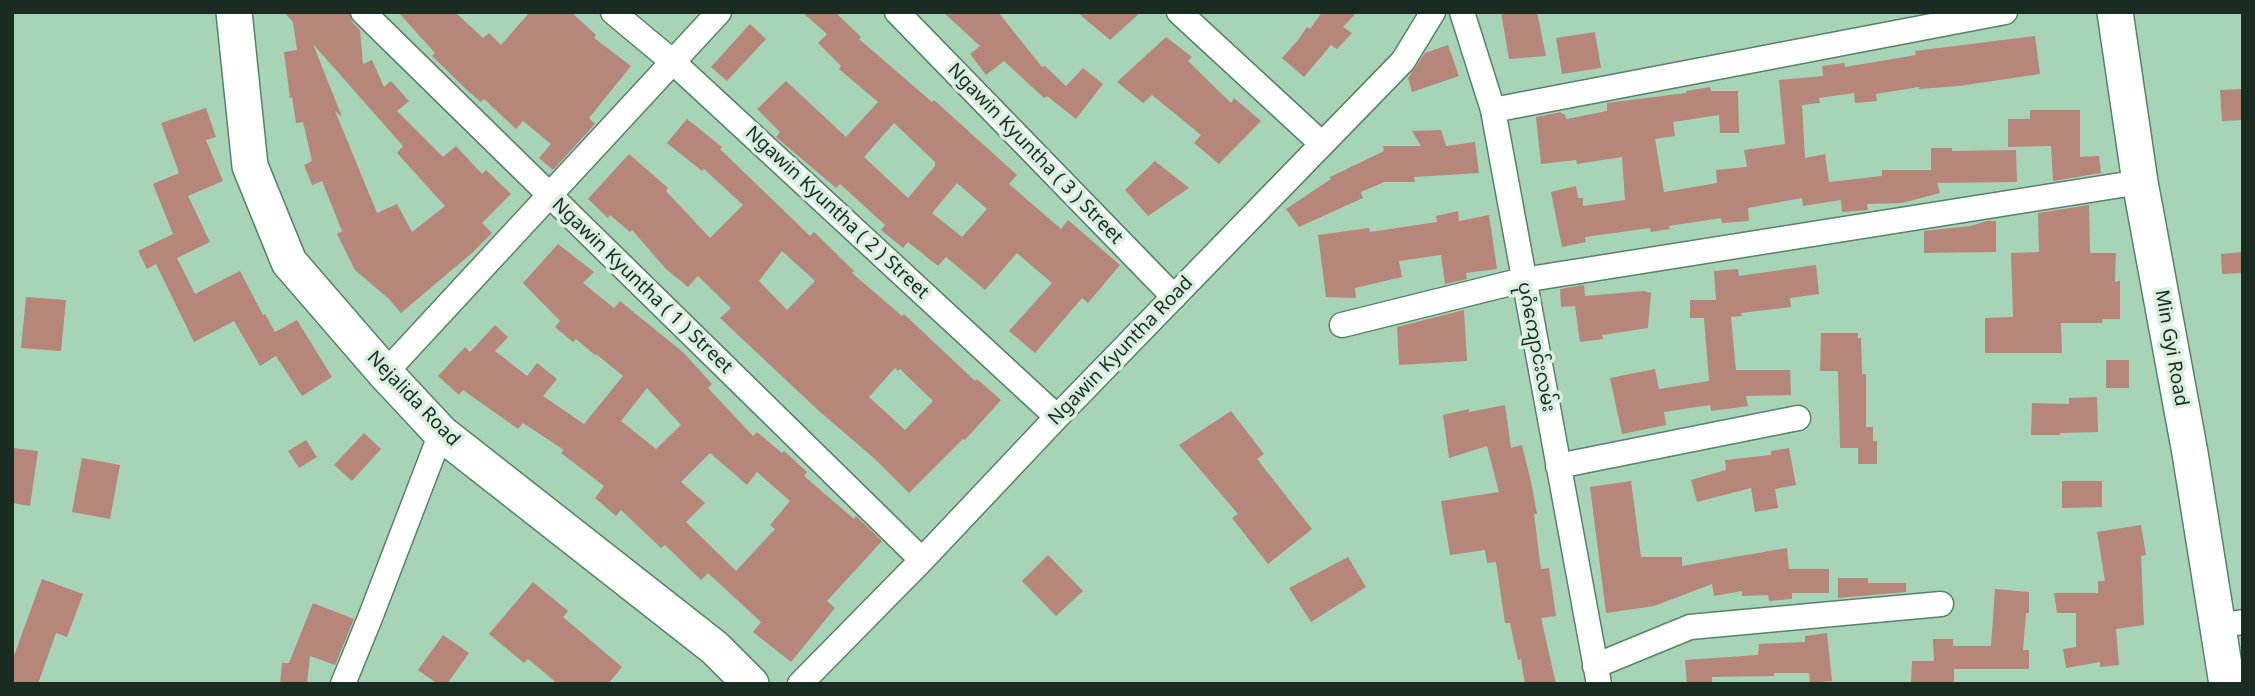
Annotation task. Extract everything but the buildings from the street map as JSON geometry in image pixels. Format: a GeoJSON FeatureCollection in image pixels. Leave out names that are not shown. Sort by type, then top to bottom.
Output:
{"type":"FeatureCollection","features":[{"type":"Feature","properties":{"kind":"main road","name":"Nejalida Road"},"geometry":{"type":"LineString","coordinates":[[234,12],[250,166],[289,262],[441,433],[715,648],[751,684]]}},
{"type":"Feature","properties":{"kind":"main road","name":"Min Gyi Road"},"geometry":{"type":"LineString","coordinates":[[2115,12],[2140,182],[2190,453],[2230,624],[2227,684]]}},
{"type":"Feature","properties":{"kind":"street","name":"Ngawin Kyuntha ( 1 ) Street"},"geometry":{"type":"LineString","coordinates":[[363,12],[922,560]]}},
{"type":"Feature","properties":{"kind":"street","name":"Ngawin Kyuntha ( 2 ) Street"},"geometry":{"type":"LineString","coordinates":[[613,12],[673,62],[1057,417]]}},
{"type":"Feature","properties":{"kind":"street"},"geometry":{"type":"LineString","coordinates":[[385,373],[719,12]]}},
{"type":"Feature","properties":{"kind":"street","name":"Ngawin Kyuntha ( 3 ) Street"},"geometry":{"type":"LineString","coordinates":[[897,12],[1174,296]]}},
{"type":"Feature","properties":{"kind":"street"},"geometry":{"type":"LineString","coordinates":[[1179,12],[1322,144]]}},
{"type":"Feature","properties":{"kind":"street","name":"Ngawin Kyuntha Road"},"geometry":{"type":"LineString","coordinates":[[800,684],[1403,61],[1433,12]]}},
{"type":"Feature","properties":{"kind":"street","name":"ပုဂံကျောင်းလမ်း"},"geometry":{"type":"LineString","coordinates":[[1462,12],[1493,110],[1597,675]]}},
{"type":"Feature","properties":{"kind":"street"},"geometry":{"type":"LineString","coordinates":[[1493,110],[2005,12]]}},
{"type":"Feature","properties":{"kind":"street"},"geometry":{"type":"LineString","coordinates":[[1342,325],[1523,280],[2140,182]]}},
{"type":"Feature","properties":{"kind":"street"},"geometry":{"type":"LineString","coordinates":[[1558,466],[1798,418]]}},
{"type":"Feature","properties":{"kind":"street"},"geometry":{"type":"LineString","coordinates":[[343,684],[441,433]]}},
{"type":"Feature","properties":{"kind":"street"},"geometry":{"type":"LineString","coordinates":[[1597,675],[1690,627],[1941,604]]}}]}
